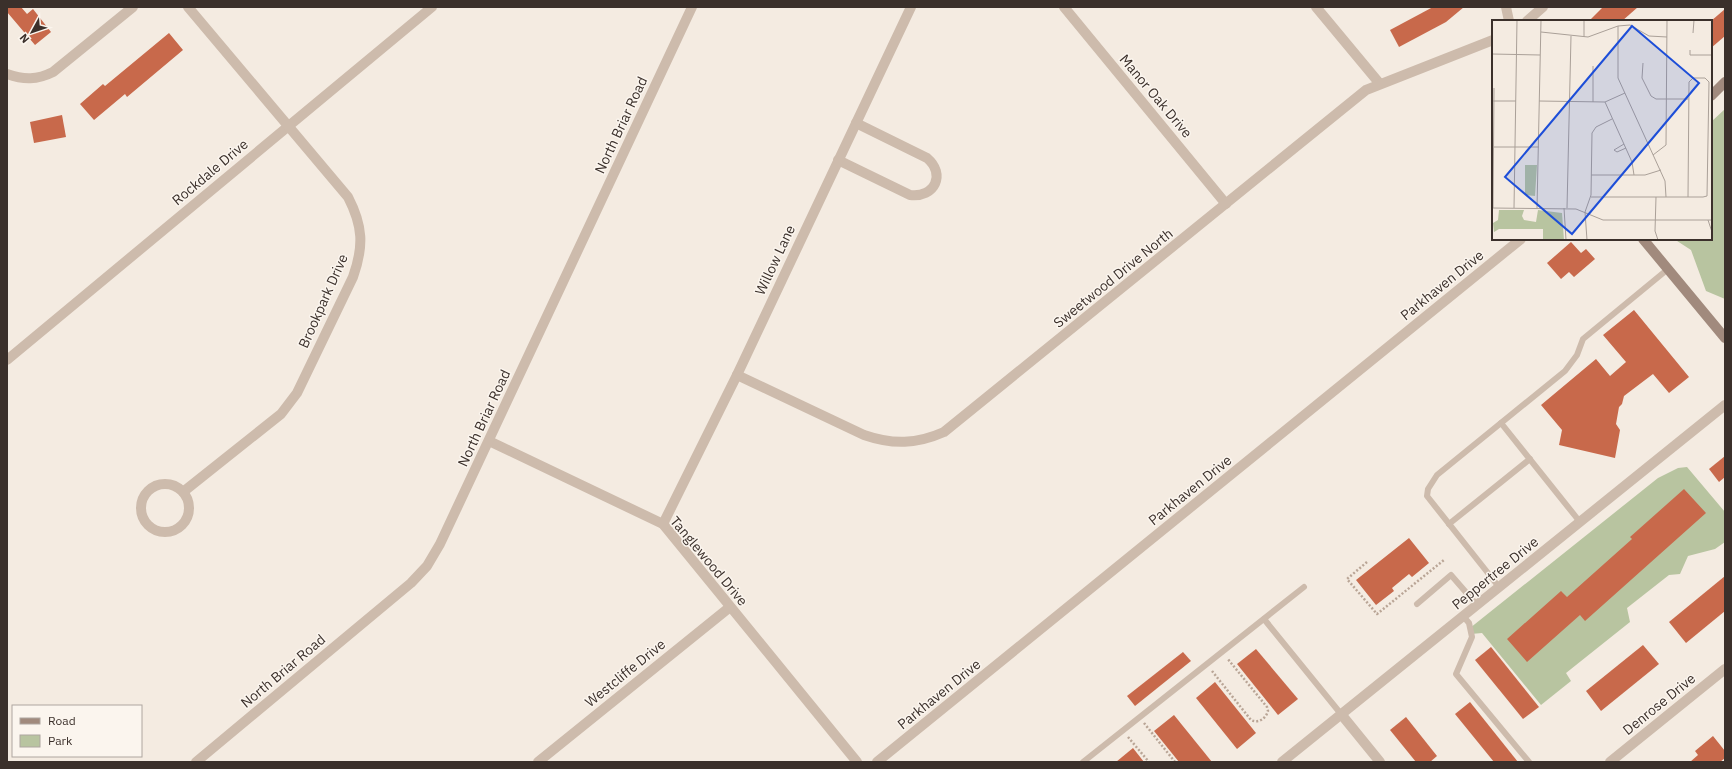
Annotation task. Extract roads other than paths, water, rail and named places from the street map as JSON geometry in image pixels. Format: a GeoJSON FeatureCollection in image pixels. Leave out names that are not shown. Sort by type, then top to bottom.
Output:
{"type":"FeatureCollection","features":[{"type":"Feature","properties":{"kind":"street"},"geometry":{"type":"LineString","coordinates":[[7,74],[18,78],[30,79],[43,77],[53,72],[133,7]]}},
{"type":"Feature","properties":{"kind":"street","name":"Brookpark Drive"},"geometry":{"type":"LineString","coordinates":[[183,492],[286,408],[297,393],[352,277],[361,246],[360,228],[348,197],[188,7]]}},
{"type":"Feature","properties":{"kind":"street","name":"Rockdale Drive"},"geometry":{"type":"LineString","coordinates":[[7,360],[432,7]]}},
{"type":"Feature","properties":{"kind":"street","name":"North Briar Road"},"geometry":{"type":"LineString","coordinates":[[196,762],[419,576],[440,544],[692,7]]}},
{"type":"Feature","properties":{"kind":"street","name":"Willow Lane"},"geometry":{"type":"LineString","coordinates":[[663,524],[737,375],[911,7]]}},
{"type":"Feature","properties":{"kind":"street","name":"Manor Oak Drive"},"geometry":{"type":"LineString","coordinates":[[1064,7],[1226,204]]}},
{"type":"Feature","properties":{"kind":"street"},"geometry":{"type":"LineString","coordinates":[[1316,7],[1380,84]]}},
{"type":"Feature","properties":{"kind":"street"},"geometry":{"type":"LineString","coordinates":[[1506,7],[1509,20]]}},
{"type":"Feature","properties":{"kind":"street"},"geometry":{"type":"LineString","coordinates":[[1528,20],[1543,7]]}},
{"type":"Feature","properties":{"kind":"street","name":"Sweetwood Drive North"},"geometry":{"type":"LineString","coordinates":[[737,375],[864,435],[879,440],[898,443],[930,439],[944,432],[1366,90],[1492,40]]}},
{"type":"Feature","properties":{"kind":"street"},"geometry":{"type":"LineString","coordinates":[[1712,95],[1725,82]]}},
{"type":"Feature","properties":{"kind":"street"},"geometry":{"type":"LineString","coordinates":[[838,160],[910,195],[923,194],[933,186],[936,174],[932,162],[927,158],[856,123]]}},
{"type":"Feature","properties":{"kind":"street","name":"Parkhaven Drive"},"geometry":{"type":"LineString","coordinates":[[877,762],[1520,240]]}},
{"type":"Feature","properties":{"kind":"street"},"geometry":{"type":"LineString","coordinates":[[1644,240],[1725,338]]}},
{"type":"Feature","properties":{"kind":"street","name":"Peppertree Drive"},"geometry":{"type":"LineString","coordinates":[[1282,762],[1725,405]]}},
{"type":"Feature","properties":{"kind":"street","name":"Tanglewood Drive"},"geometry":{"type":"LineString","coordinates":[[489,441],[663,524],[857,762]]}},
{"type":"Feature","properties":{"kind":"street"},"geometry":{"type":"LineString","coordinates":[[161,484],[169,484],[177,487],[183,492],[188,499],[190,507],[189,515],[185,523],[179,529],[172,532],[163,533],[155,531],[145,523],[140,507],[146,492],[161,484]]}},
{"type":"Feature","properties":{"kind":"street","name":"Westcliffe Drive"},"geometry":{"type":"LineString","coordinates":[[538,762],[730,607]]}},
{"type":"Feature","properties":{"kind":"street","name":"Denrose Drive"},"geometry":{"type":"LineString","coordinates":[[1610,762],[1725,669]]}},
{"type":"Feature","properties":{"kind":"street"},"geometry":{"type":"LineString","coordinates":[[1341,714],[1380,762]]}},
{"type":"Feature","properties":{"kind":"lane"},"geometry":{"type":"LineString","coordinates":[[1499,587],[1427,496],[1428,489],[1437,475],[1566,371],[1577,355],[1583,339],[1668,269]]}},
{"type":"Feature","properties":{"kind":"lane"},"geometry":{"type":"LineString","coordinates":[[1501,423],[1580,522]]}},
{"type":"Feature","properties":{"kind":"lane"},"geometry":{"type":"LineString","coordinates":[[1448,524],[1530,459]]}},
{"type":"Feature","properties":{"kind":"lane"},"geometry":{"type":"LineString","coordinates":[[1417,604],[1452,575],[1477,605]]}},
{"type":"Feature","properties":{"kind":"lane"},"geometry":{"type":"LineString","coordinates":[[1082,762],[1304,587]]}},
{"type":"Feature","properties":{"kind":"lane"},"geometry":{"type":"LineString","coordinates":[[1463,616],[1469,623],[1472,638],[1456,674],[1529,762]]}},
{"type":"Feature","properties":{"kind":"lane"},"geometry":{"type":"LineString","coordinates":[[1264,619],[1341,714]]}}]}
